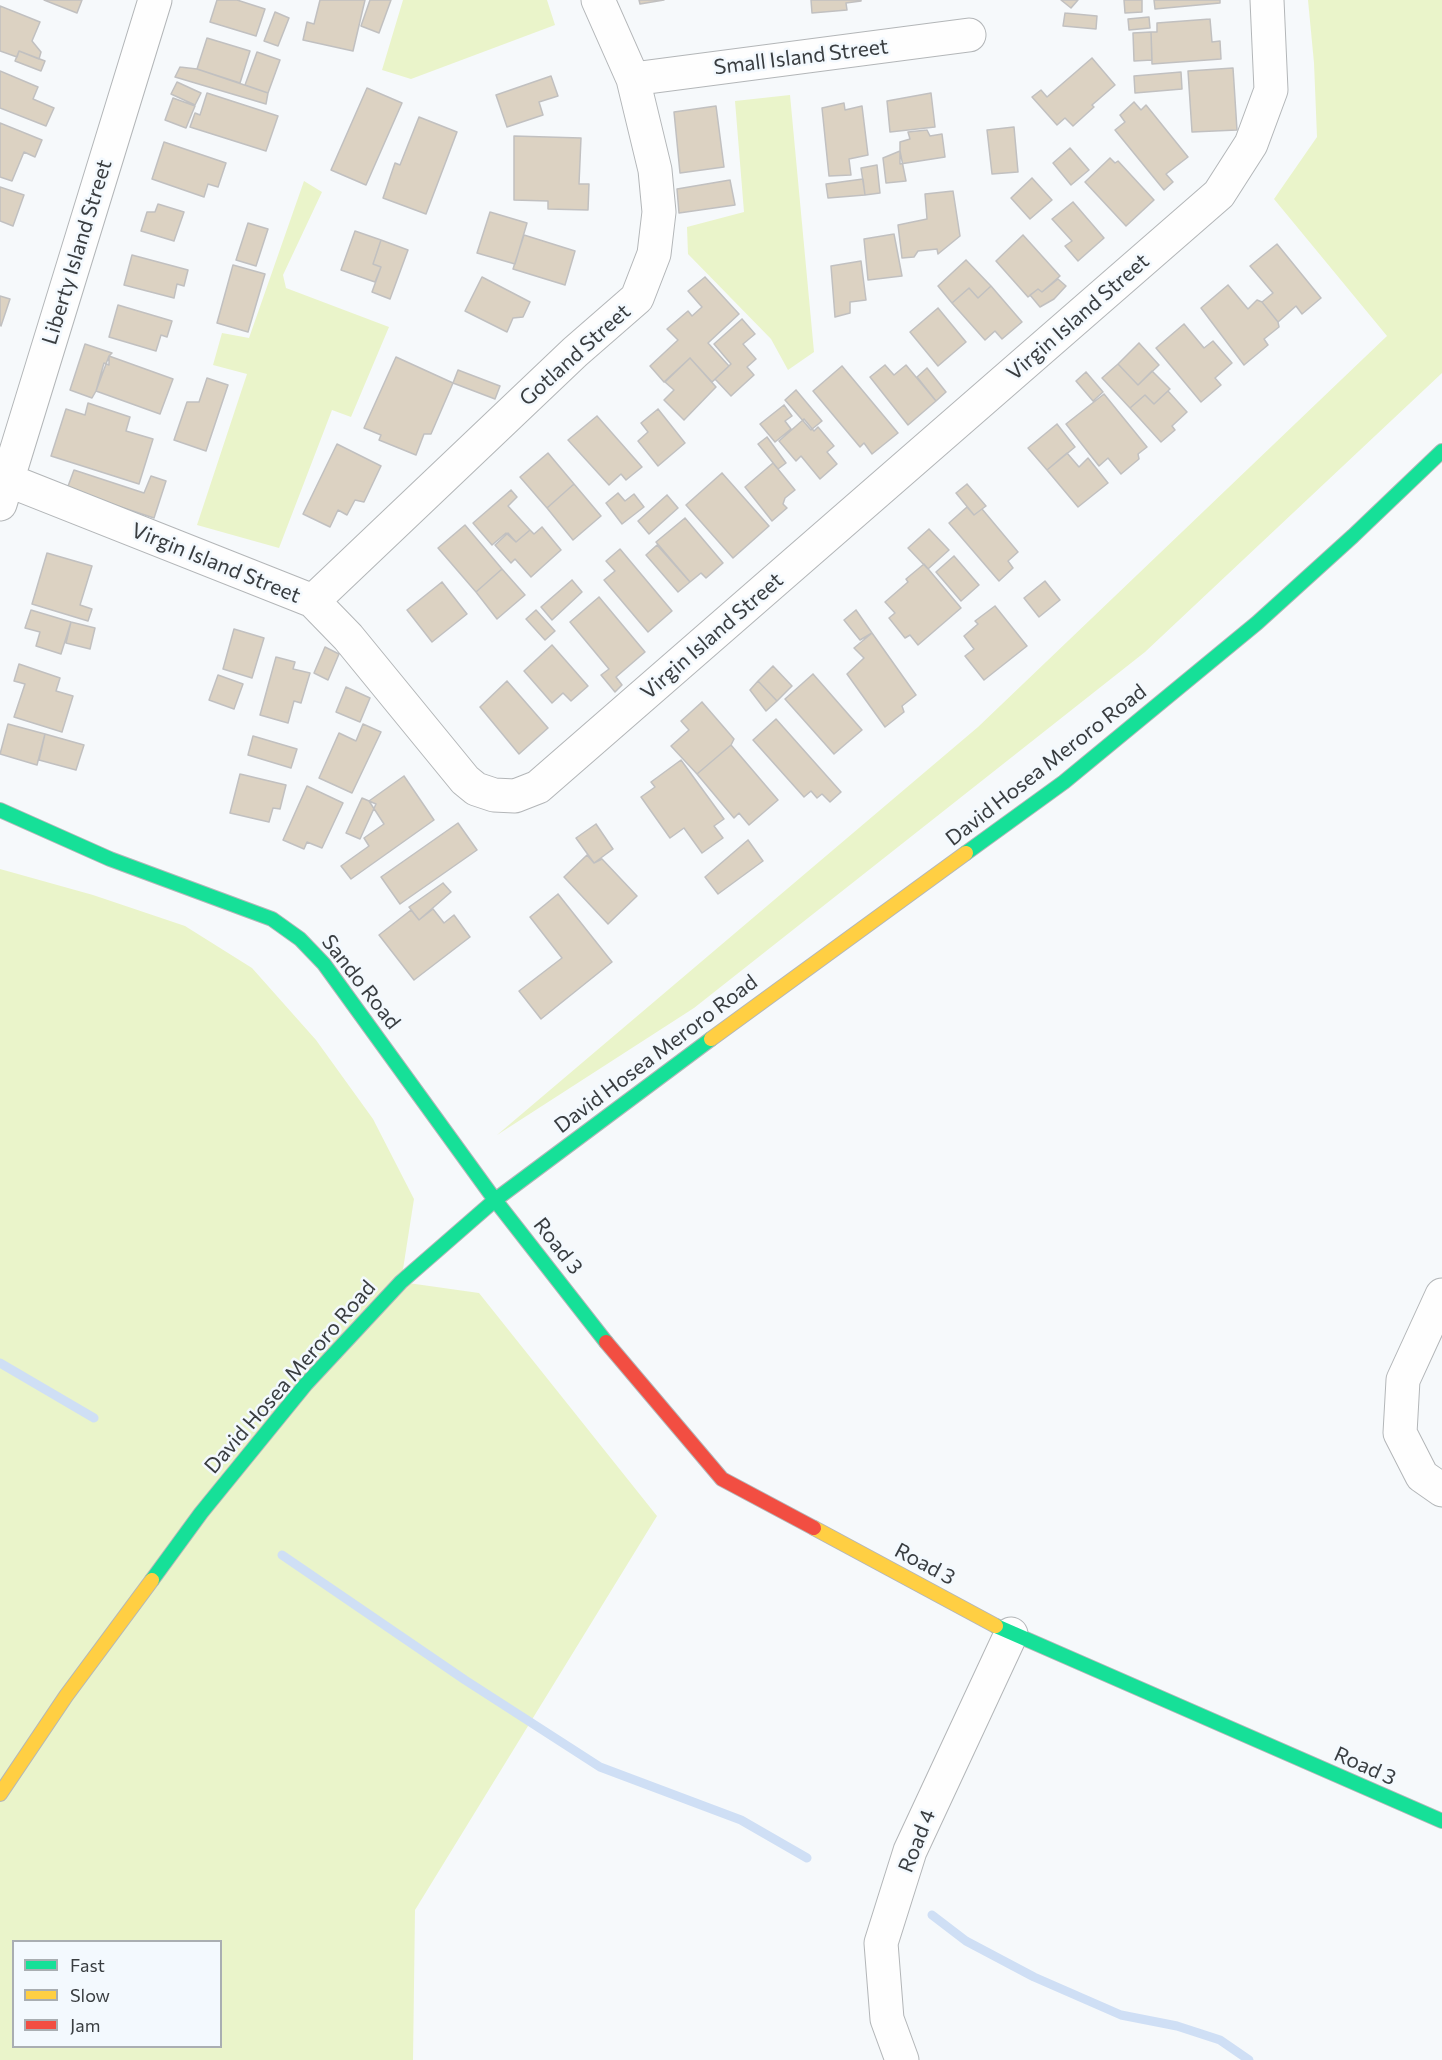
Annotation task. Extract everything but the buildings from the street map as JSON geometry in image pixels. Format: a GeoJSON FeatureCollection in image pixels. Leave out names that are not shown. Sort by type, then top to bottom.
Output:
{"type":"FeatureCollection","features":[{"type":"Feature","properties":{"kind":"main road","name":"David Hosea Meroro Road"},"geometry":{"type":"LineString","coordinates":[[0,1794],[66,1696],[201,1513],[306,1384],[401,1282],[495,1200],[746,1013],[1064,782],[1257,623],[1442,451]]}},
{"type":"Feature","properties":{"kind":"main road","name":"Sando Road"},"geometry":{"type":"LineString","coordinates":[[0,810],[110,859],[272,920],[300,939],[324,964],[495,1200]]}},
{"type":"Feature","properties":{"kind":"main road","name":"Road 3"},"geometry":{"type":"LineString","coordinates":[[495,1200],[602,1337],[722,1479],[1011,1634],[1442,1821]]}},
{"type":"Feature","properties":{"kind":"street","name":"Liberty Island Street"},"geometry":{"type":"LineString","coordinates":[[2,487],[154,0]]}},
{"type":"Feature","properties":{"kind":"street","name":"Gotland Street"},"geometry":{"type":"LineString","coordinates":[[313,601],[575,352],[637,298],[654,254],[659,212],[655,170],[633,79],[598,0]]}},
{"type":"Feature","properties":{"kind":"street","name":"Virgin Island Street"},"geometry":{"type":"LineString","coordinates":[[2,487],[313,601],[348,637],[465,780],[476,789],[494,795],[515,796],[538,787],[1220,194],[1251,144],[1271,90],[1267,0]]}},
{"type":"Feature","properties":{"kind":"street","name":"Small Island Street"},"geometry":{"type":"LineString","coordinates":[[633,79],[969,35]]}},
{"type":"Feature","properties":{"kind":"street"},"geometry":{"type":"LineString","coordinates":[[1442,1295],[1403,1380],[1400,1433],[1422,1476],[1442,1490]]}},
{"type":"Feature","properties":{"kind":"street","name":"Road 4"},"geometry":{"type":"LineString","coordinates":[[902,2060],[887,2019],[881,1943],[910,1851],[1011,1634]]}},
{"type":"Feature","properties":{"kind":"green space"},"geometry":{"type":"Polygon","coordinates":[[[403,0],[547,0],[555,25],[411,79],[382,70],[403,0]]]}},
{"type":"Feature","properties":{"kind":"green space"},"geometry":{"type":"Polygon","coordinates":[[[1308,0],[1442,0],[1442,373],[1145,652],[694,1008],[497,1135],[978,727],[1387,336],[1274,199],[1317,137],[1314,63],[1308,0]]]}},
{"type":"Feature","properties":{"kind":"green space"},"geometry":{"type":"Polygon","coordinates":[[[790,95],[814,352],[788,370],[771,339],[688,254],[687,227],[744,212],[735,101],[790,95]]]}},
{"type":"Feature","properties":{"kind":"green space"},"geometry":{"type":"Polygon","coordinates":[[[304,181],[322,192],[283,275],[286,288],[389,327],[351,417],[332,410],[279,548],[197,525],[247,374],[213,365],[222,333],[249,338],[304,181]]]}},
{"type":"Feature","properties":{"kind":"green space"},"geometry":{"type":"Polygon","coordinates":[[[0,869],[93,895],[185,926],[252,968],[316,1040],[373,1119],[414,1199],[401,1282],[479,1293],[657,1516],[415,1910],[413,2060],[0,2060],[0,869]]]}},
{"type":"Feature","properties":{"kind":"waterway"},"geometry":{"type":"LineString","coordinates":[[0,1363],[94,1418]]}},
{"type":"Feature","properties":{"kind":"waterway"},"geometry":{"type":"LineString","coordinates":[[282,1555],[465,1680],[600,1767],[741,1820],[807,1858]]}},
{"type":"Feature","properties":{"kind":"waterway"},"geometry":{"type":"LineString","coordinates":[[932,1915],[966,1941],[1034,1977],[1121,2015],[1177,2026],[1220,2040],[1249,2060]]}},
{"type":"Feature","properties":{"kind":"traffic: fast"},"geometry":{"type":"LineString","coordinates":[[966,853],[1064,782],[1257,623],[1442,451]]}},
{"type":"Feature","properties":{"kind":"traffic: fast"},"geometry":{"type":"LineString","coordinates":[[0,810],[110,859],[272,919],[300,939],[324,964],[495,1200],[606,1342]]}},
{"type":"Feature","properties":{"kind":"traffic: fast"},"geometry":{"type":"LineString","coordinates":[[152,1580],[201,1513],[306,1384],[401,1282],[495,1200],[711,1039]]}},
{"type":"Feature","properties":{"kind":"traffic: fast"},"geometry":{"type":"LineString","coordinates":[[996,1626],[1442,1821]]}},
{"type":"Feature","properties":{"kind":"traffic: slow"},"geometry":{"type":"LineString","coordinates":[[711,1039],[966,853]]}},
{"type":"Feature","properties":{"kind":"traffic: slow"},"geometry":{"type":"LineString","coordinates":[[814,1528],[996,1626]]}},
{"type":"Feature","properties":{"kind":"traffic: slow"},"geometry":{"type":"LineString","coordinates":[[0,1794],[66,1696],[152,1580]]}},
{"type":"Feature","properties":{"kind":"traffic: jam"},"geometry":{"type":"LineString","coordinates":[[606,1342],[722,1479],[814,1528]]}}]}
